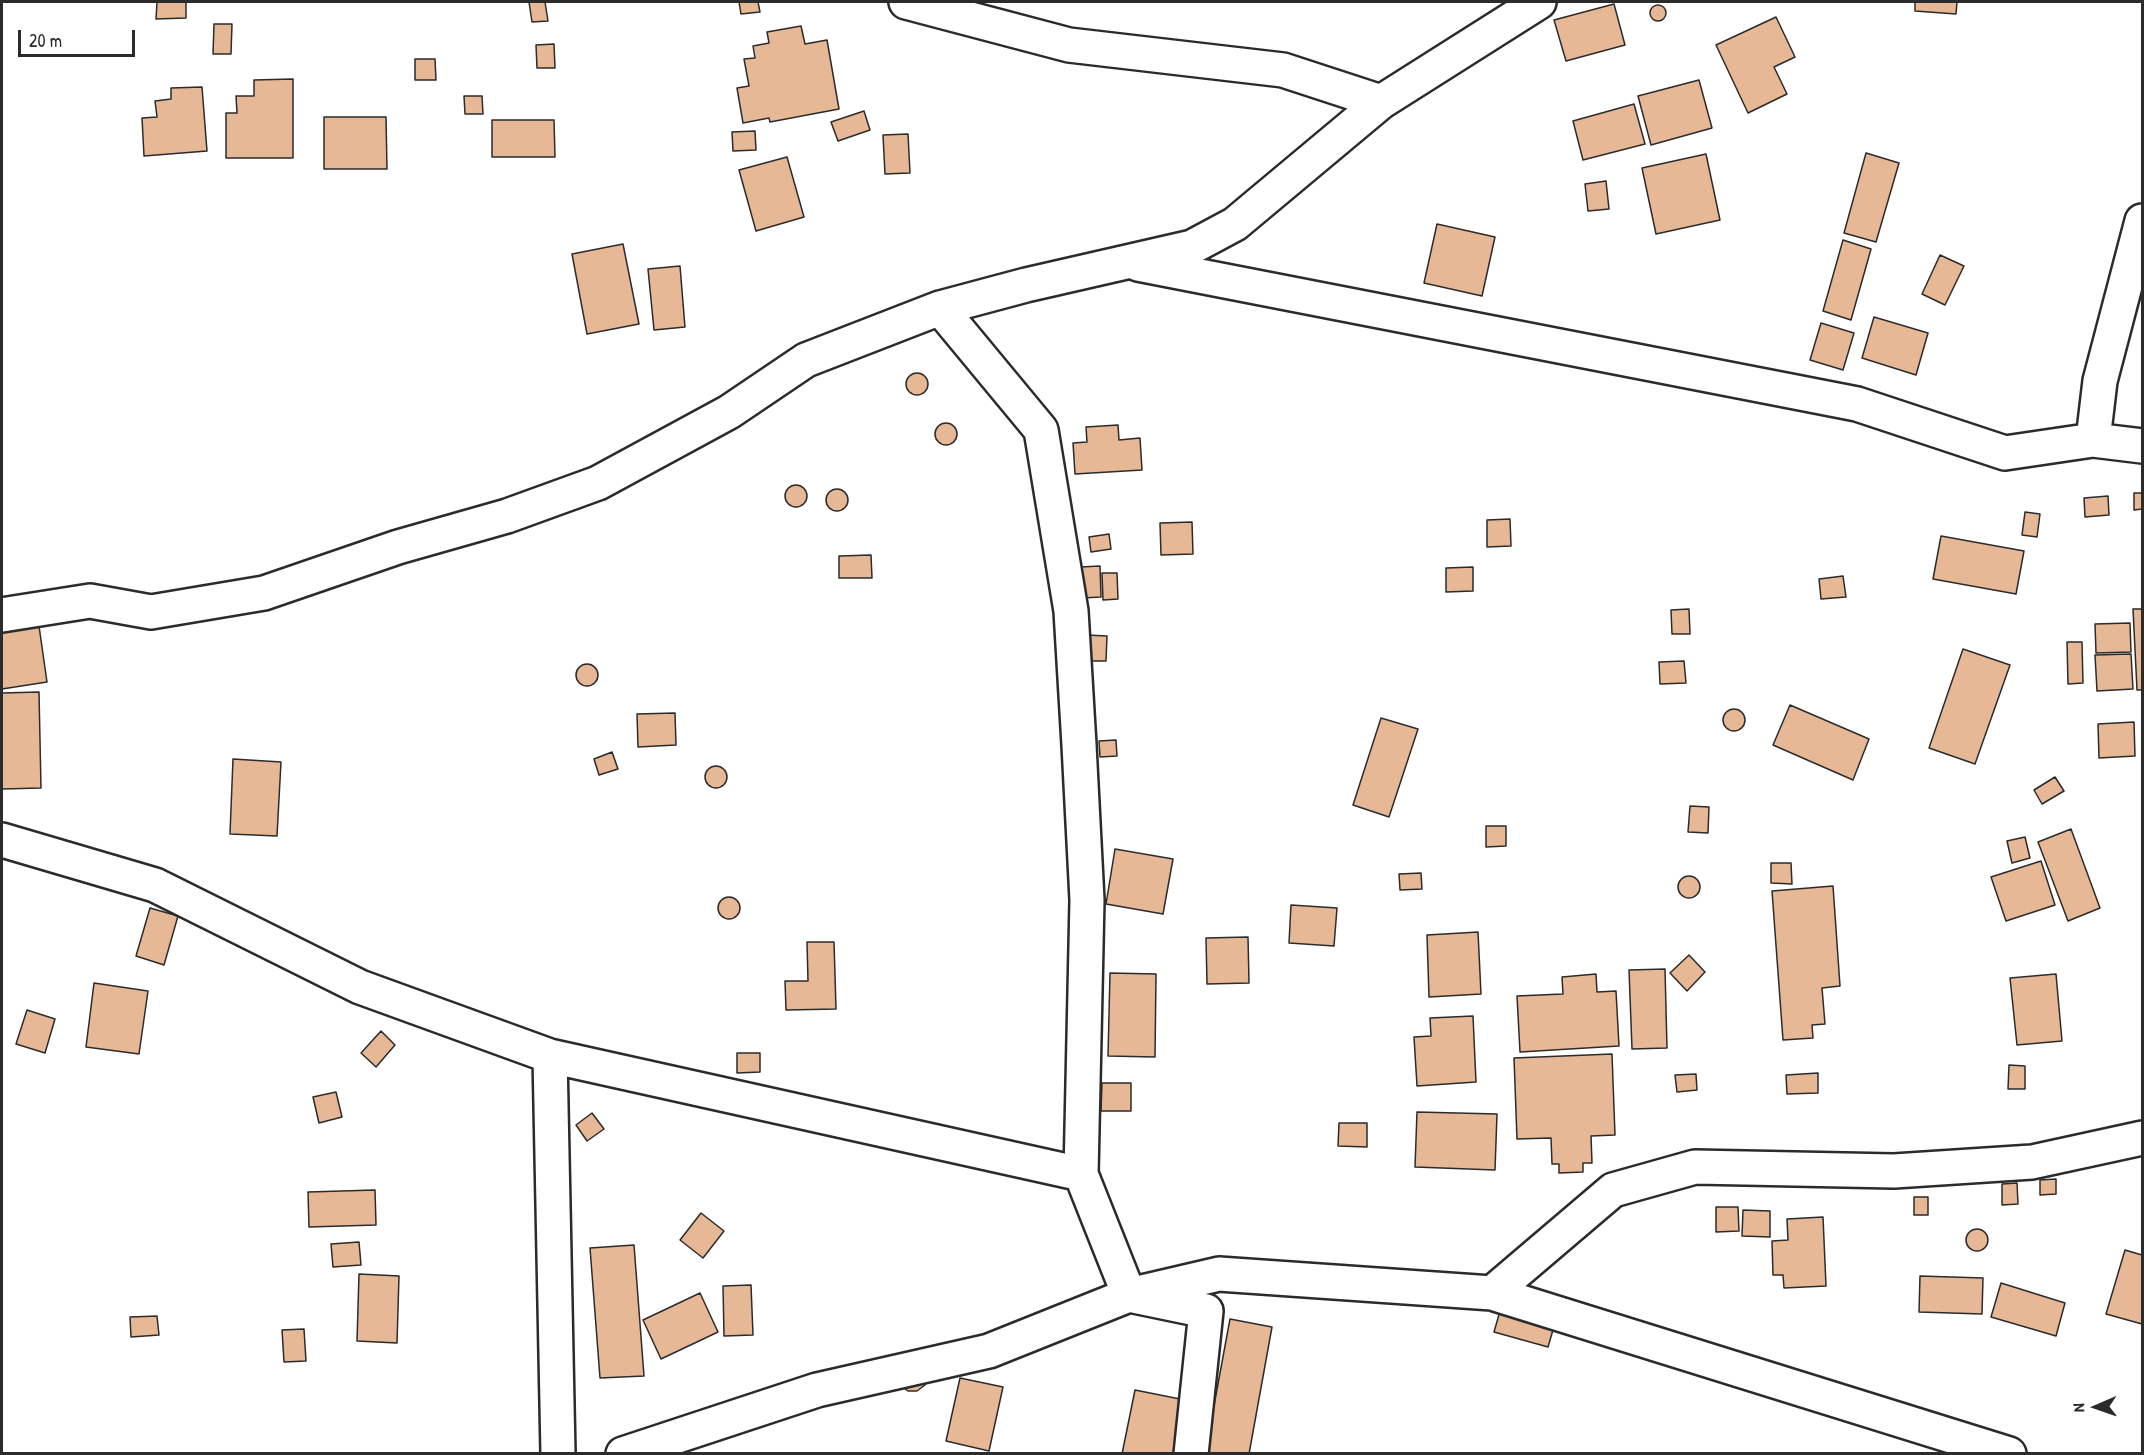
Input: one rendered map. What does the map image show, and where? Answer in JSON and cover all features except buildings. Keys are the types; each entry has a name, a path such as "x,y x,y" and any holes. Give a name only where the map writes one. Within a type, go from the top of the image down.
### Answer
{"street":[{"path":"906,2 1069,45 1283,70 1381,102"},
{"path":"2,615 90,601 151,612 264,592 398,547 507,516 597,483 729,412 806,360 940,308 1192,247 1235,224 1381,102 1539,2"},
{"path":"2093,440 2100,381 2142,220"},
{"path":"1125,262 1857,404 2005,453 2093,440 2142,446"},
{"path":"940,308 1041,430 1067,589 1073,645 1087,900 1081,1174 1129,1295"},
{"path":"2,840 155,885 360,987 550,1056 1081,1174"},
{"path":"550,1056 558,1454"},
{"path":"1492,1293 1613,1190 1695,1167 1894,1171 2032,1162 2142,1138"},
{"path":"623,1454 817,1390 989,1351 1129,1295 1219,1274 1492,1293 2009,1454"},
{"path":"1129,1295 1206,1311 1191,1454"}]}
